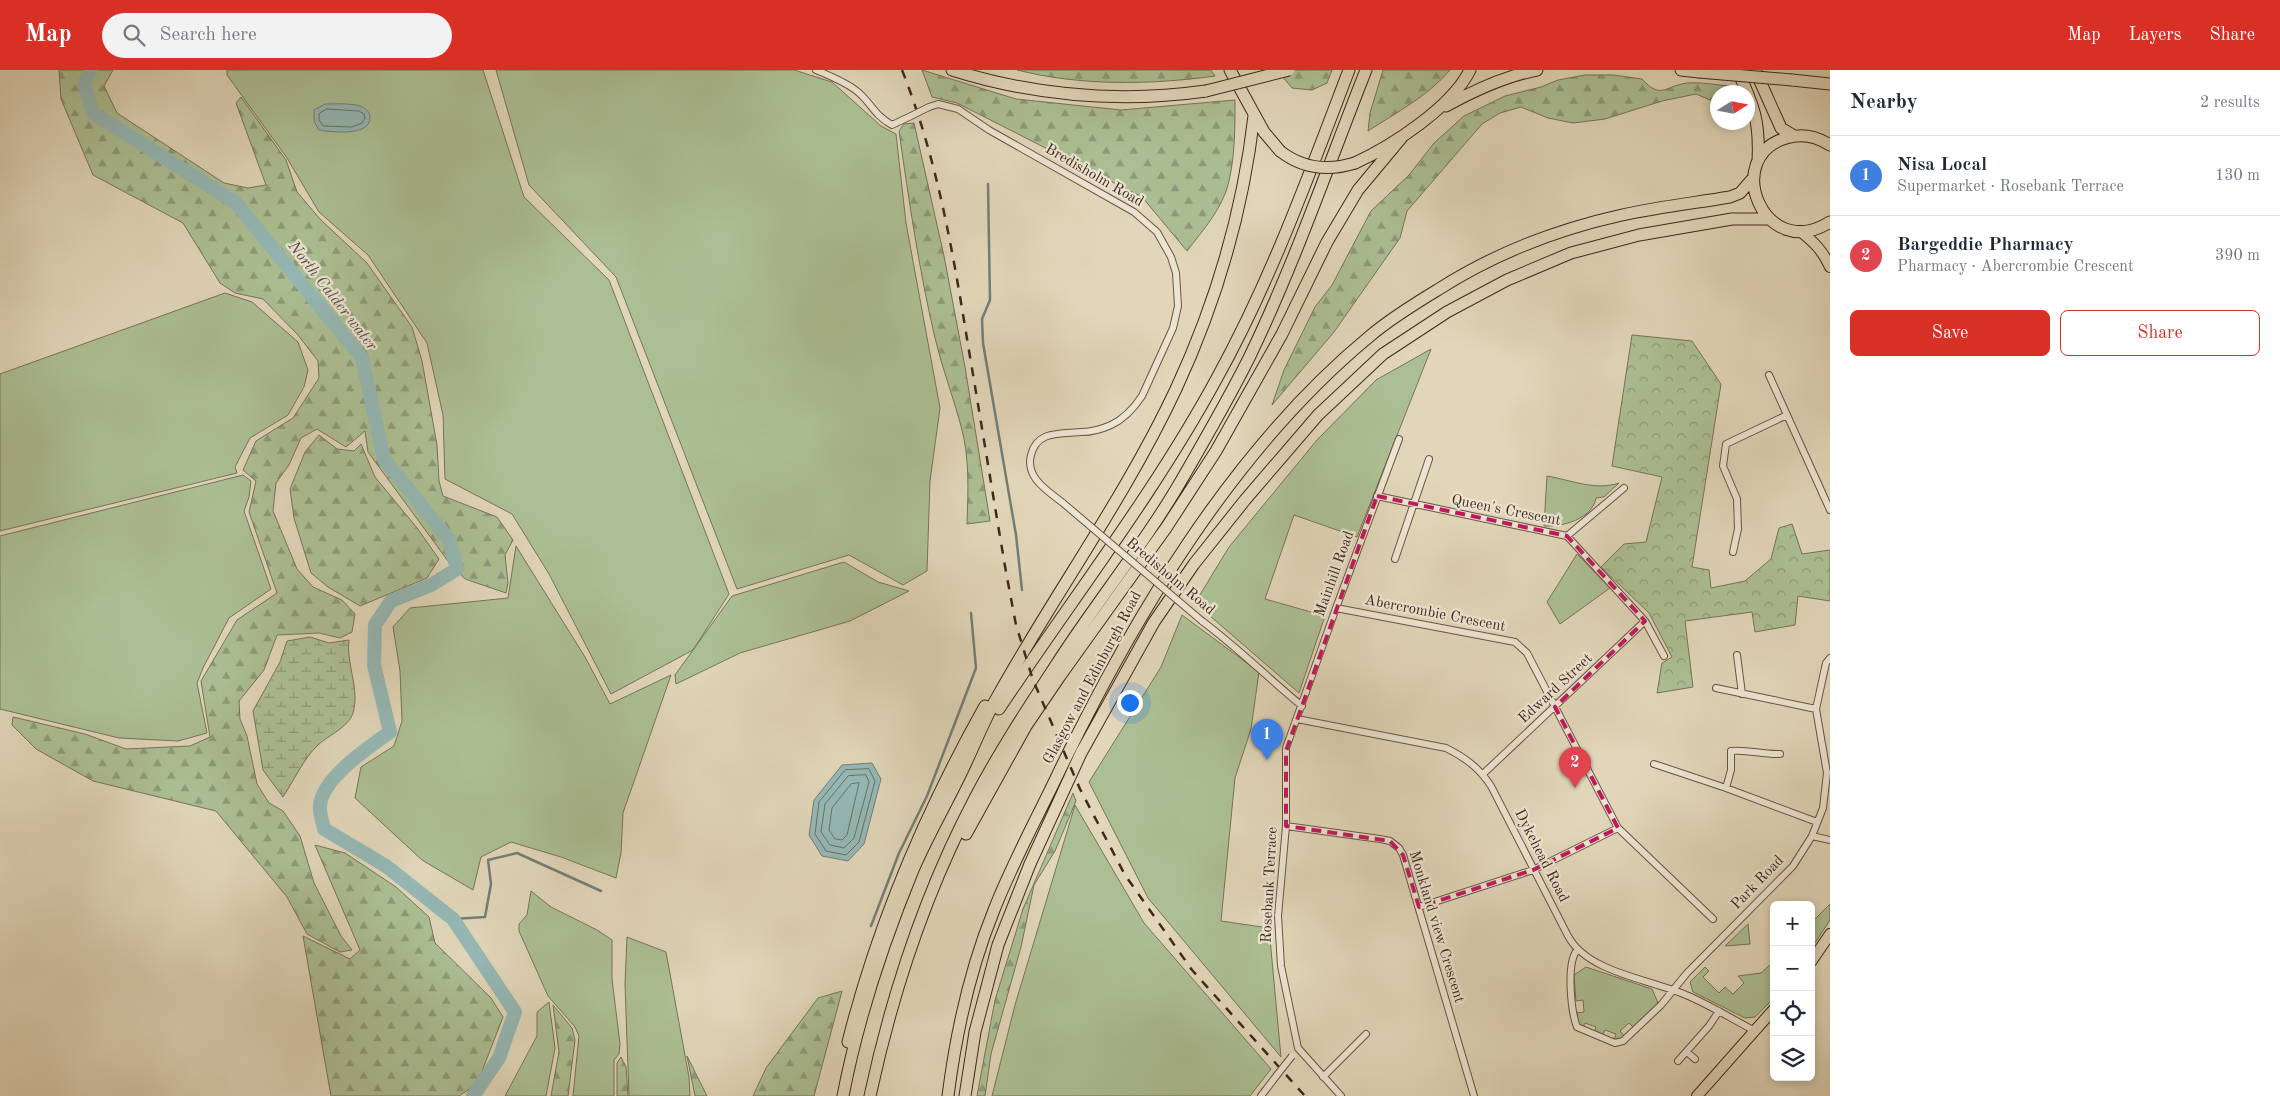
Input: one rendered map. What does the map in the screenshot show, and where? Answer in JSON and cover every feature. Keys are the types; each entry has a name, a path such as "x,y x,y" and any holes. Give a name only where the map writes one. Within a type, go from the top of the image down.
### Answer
{"highway":[{"path":"952,70 1011,86 1075,95 1136,97 1206,91 1289,70"},
{"path":"1224,70 1241,92"},
{"path":"1230,70 1254,116 1264,132 1280,151 1297,162 1314,167 1335,168 1355,163 1403,136 1431,114 1454,92 1470,70"},
{"path":"962,770 1004,701 1156,480 1216,380 1239,338 1282,244 1349,70"},
{"path":"870,1096 894,1003 914,941 946,858 975,798 1058,662 1183,478 1249,358 1303,232 1366,70"},
{"path":"1431,114 1472,92 1517,74 1537,70"},
{"path":"1681,70 1830,84"},
{"path":"1737,70 1757,115 1760,138 1758,163 1754,177 1754,192 1759,207 1778,226 1800,231 1815,229 1830,222"},
{"path":"1755,70 1781,128 1794,136"},
{"path":"843,1096 868,998 891,926 914,868 994,703 1105,517 1176,390 1211,303 1231,238 1254,116"},
{"path":"914,941 957,852 1007,758 1060,676 1166,528 1197,481 1282,334 1327,242 1358,190 1403,136"},
{"path":"1758,163 1772,146 1794,136 1808,136 1822,140 1830,145"},
{"name":"Glasgow and Edinburgh Road","path":"948,1096 952,1065 965,1003 978,956 994,910 1085,718 1141,615 1179,558 1230,486 1298,403 1371,335 1440,287 1503,255 1560,231 1622,215 1730,197 1740,193 1754,177"},
{"name":"Glasgow and Edinburgh Road","path":"965,1096 975,1032 998,945 1033,856 1081,753 1154,622 1194,564 1245,500 1318,415 1383,354 1447,312 1507,280 1571,253 1639,235 1732,218 1769,219"},
{"path":"1118,576 1188,483 1305,286"},
{"path":"838,1096 848,1043 870,960 909,857 932,805 1018,648 1105,517"}],"main road":[{"path":"1800,231 1817,244 1830,267"},
{"path":"1815,956 1830,934"},
{"path":"1697,1096 1770,1014"}],"street":[{"name":"Bredisholm Road","path":"816,70 850,86 859,93 876,114 892,125 938,104 958,109 989,130 1134,212 1157,232 1171,258 1179,294 1176,318 1139,401 1125,416 1110,426 1084,432 1048,435 1034,448 1030,462 1033,475 1036,481 1232,644 1259,670 1302,706"},
{"path":"1769,375 1830,510"},
{"path":"1732,552 1738,529 1737,499 1723,466 1726,444 1787,415"},
{"name":"Mainhill Road","path":"1297,719 1377,496 1400,439"},
{"path":"1396,559 1429,459"},
{"path":"1567,536 1624,488"},
{"name":"Queen's Crescent","path":"1377,496 1567,536 1645,621 1664,656"},
{"name":"Abercrombie Crescent","path":"1336,608 1515,642 1527,653 1618,828 1713,919"},
{"name":"Edward Street","path":"1483,774 1645,621"},
{"path":"1737,655 1742,694"},
{"name":"Park Road","path":"1577,950 1573,956 1571,970 1574,1019 1577,1027 1615,1043 1623,1041 1661,1005 1673,989 1793,866 1812,836 1822,808 1829,773 1816,709 1826,663 1830,658"},
{"path":"1716,688 1816,709"},
{"name":"Dykehead Road","path":"1297,719 1446,748 1468,760 1483,774 1577,950 1595,962 1673,989 1755,1031"},
{"name":"Rosebank Terrace","path":"1297,719 1286,748 1286,826 1278,938 1281,966 1298,1048 1341,1096"},
{"path":"1726,788 1732,770 1731,751 1741,750 1780,754"},
{"path":"1654,764 1726,788 1817,822"},
{"name":"Monkland view Crescent","path":"1286,826 1390,841 1399,848 1403,855 1419,907 1474,1096"},
{"path":"1419,907 1533,870 1618,828"},
{"path":"1812,836 1830,840"},
{"path":"1678,1062 1710,1026 1719,1012"},
{"path":"1323,1077 1366,1034"},
{"path":"1261,1096 1298,1048"},
{"path":"1686,1052 1695,1059"}],"highlighted area":[{"path":"1377,496 1567,536 1645,621 1555,707 1618,828 1533,870 1419,907 1403,855 1390,841 1286,826 1286,751"}],"green space":[{"path":"59,70 113,70 104,86 117,113 224,183 248,188 266,185 236,103 241,97 286,160 297,192 320,219 367,263 412,327 422,361 437,445 439,481 443,496 497,517 513,540 505,555 508,583 506,593 465,579 448,561 368,452 365,431 346,447 317,429 301,438 289,465 276,483 273,511 297,569 313,587 342,600 355,614 352,632 340,638 319,633 277,635 264,670 239,701 240,719 247,736 257,784 269,803 283,811 300,836 314,883 341,936 352,950 340,952 307,934 287,897 216,811 93,781 36,749 12,725 13,717 85,734 126,749 190,746 210,737 201,681 237,620 277,593 249,512 256,481 243,470 256,441 293,418 319,378 318,361 298,335 263,299 235,293 220,283 183,223 93,175 61,99"},
{"path":"227,70 483,70 524,197 609,280 729,594 693,650 611,694 549,574 512,514 445,479 443,415 427,343 368,255 319,212 287,158 227,75"},
{"path":"496,70 794,70 832,82 881,126 896,134 906,223 940,408 930,481 927,571 903,585 849,555 737,589 616,277 529,185"},
{"path":"922,70 1016,99 1121,110 1235,100 1234,151 1226,191 1212,218 1187,251 1142,197 957,103 932,97"},
{"path":"1017,70 1211,70 1215,76 1166,81 1115,82 1065,79"},
{"path":"1277,70 1332,70 1327,83 1312,90 1292,88"},
{"path":"1383,70 1450,70 1422,96 1368,131 1370,113"},
{"path":"1585,75 1613,75 1642,79 1654,89 1659,90 1687,83 1719,85 1710,85 1710,100 1696,94 1662,101 1605,119 1573,123 1548,118 1521,107 1500,113 1482,124 1407,211 1400,238 1334,332 1272,405 1284,370 1315,307 1332,285 1371,211 1409,175 1434,143 1464,116 1505,96 1541,87 1558,80"},
{"path":"914,123 944,256 965,367 990,521 967,524 968,475 964,438 929,312 899,131 904,124"},
{"path":"225,293 252,302 298,342 308,370 304,387 288,415 250,438 235,467 237,473 0,531 0,374"},
{"path":"1632,335 1692,341 1721,384 1692,567 1709,570 1711,588 1745,581 1771,559 1779,528 1792,524 1802,554 1830,550 1830,601 1798,596 1795,625 1755,632 1752,612 1685,621 1693,687 1657,693 1662,663 1672,657 1649,613 1601,567 1624,544 1646,542 1662,477 1612,466"},
{"path":"1431,349 1357,537 1294,515 1265,599 1325,616 1299,693 1195,603 1229,547 1317,440 1376,380"},
{"path":"319,435 337,449 354,451 361,444 375,477 417,528 439,559 427,578 360,606 328,587 311,573 294,518 290,489 305,452"},
{"path":"243,475 251,481 249,497 244,511 271,589 229,618 203,668 197,683 207,733 178,741 119,738 0,709 0,536"},
{"path":"1547,476 1601,486 1619,483 1604,497 1596,498 1589,511 1583,516 1568,523 1544,526"},
{"path":"516,546 585,657 610,704 671,675 623,813 621,853 616,878 561,857 511,842 481,857 473,890 422,860 355,798 361,767 394,746 402,721 400,671 393,627 410,608 508,598"},
{"path":"1577,554 1610,588 1560,624 1547,602"},
{"path":"844,562 878,582 909,591 850,621 740,653 676,684 675,675 732,596"},
{"path":"1182,615 1259,672 1251,729 1235,778 1221,921 1269,928 1281,1057 1148,898 1089,782 1161,667"},
{"path":"310,637 329,643 349,640 349,658 355,704 351,718 312,751 283,797 263,770 253,711 280,662 287,641"},
{"path":"1073,793 1076,801 1055,851 1034,885 1021,947 991,1054 985,1096 977,1096 995,1000 1023,909"},
{"path":"1075,805 1144,923 1271,1069 1250,1096 992,1096 1015,1005"},
{"path":"315,845 345,853 396,887 429,917 435,943 491,998 503,1017 477,1084 459,1096 331,1096 303,936 350,959 360,950"},
{"path":"531,891 551,907 597,930 612,940 612,979 620,1044 619,1054 614,1060 614,1096 573,1096 579,1036 575,1027 548,996 519,931 519,924 527,915"},
{"path":"1830,904 1830,920 1815,943 1815,919"},
{"path":"1748,924 1750,944 1725,946"},
{"path":"627,937 666,952 689,1077 690,1096 629,1096 625,984"},
{"path":"1770,965 1770,1002 1755,1017 1745,1018 1693,992 1690,982 1705,967 1709,971 1703,977 1719,993 1725,987 1733,994 1744,983 1738,976 1761,973"},
{"path":"1586,967 1652,989 1658,1003 1634,1028 1629,1023 1620,1031 1625,1037 1614,1040 1616,1034 1605,1030 1602,1036 1594,1033 1596,1027 1585,1023 1582,1030 1578,1027 1577,1013 1584,1012 1583,1000 1576,1001 1574,975"},
{"path":"842,991 814,1096 753,1096 766,1068 818,998"},
{"path":"549,1002 555,1048 546,1096 505,1096 537,1036 537,1012"},
{"path":"553,1005 572,1028 575,1040 568,1096 551,1096 559,1052"},
{"path":"687,1056 707,1096 695,1096"},
{"path":"621,1057 626,1067 628,1096 617,1096 617,1063"}],"water":[{"path":"325,104 360,106 369,113 369,123 364,128 349,132 319,130 314,121 314,110"},
{"path":"872,763 881,779 864,844 848,861 822,856 809,835 814,800 842,765"}],"waterway":[{"name":"North Calder water","path":"91,70 84,83 93,113 236,203 362,358 384,459 449,540 457,569 431,585 391,601 375,625 374,665 390,732 337,774 323,795 320,809 324,829 386,866 453,919 515,1012 499,1058 473,1096"},
{"path":"988,184 990,300 982,319 983,343 1016,535 1022,590"},
{"path":"871,926 899,853 927,796 976,668 971,613"},
{"path":"453,919 485,917 491,884 488,860 517,853 601,891"}],"railway":[{"path":"902,70 925,137 942,206 956,275 1016,625 1033,680 1080,789 1125,875 1192,970 1305,1096"}],"place":[{"name":"Nisa Local","path":"1267,760"},
{"name":"Bargeddie Pharmacy","path":"1575,788"}]}
